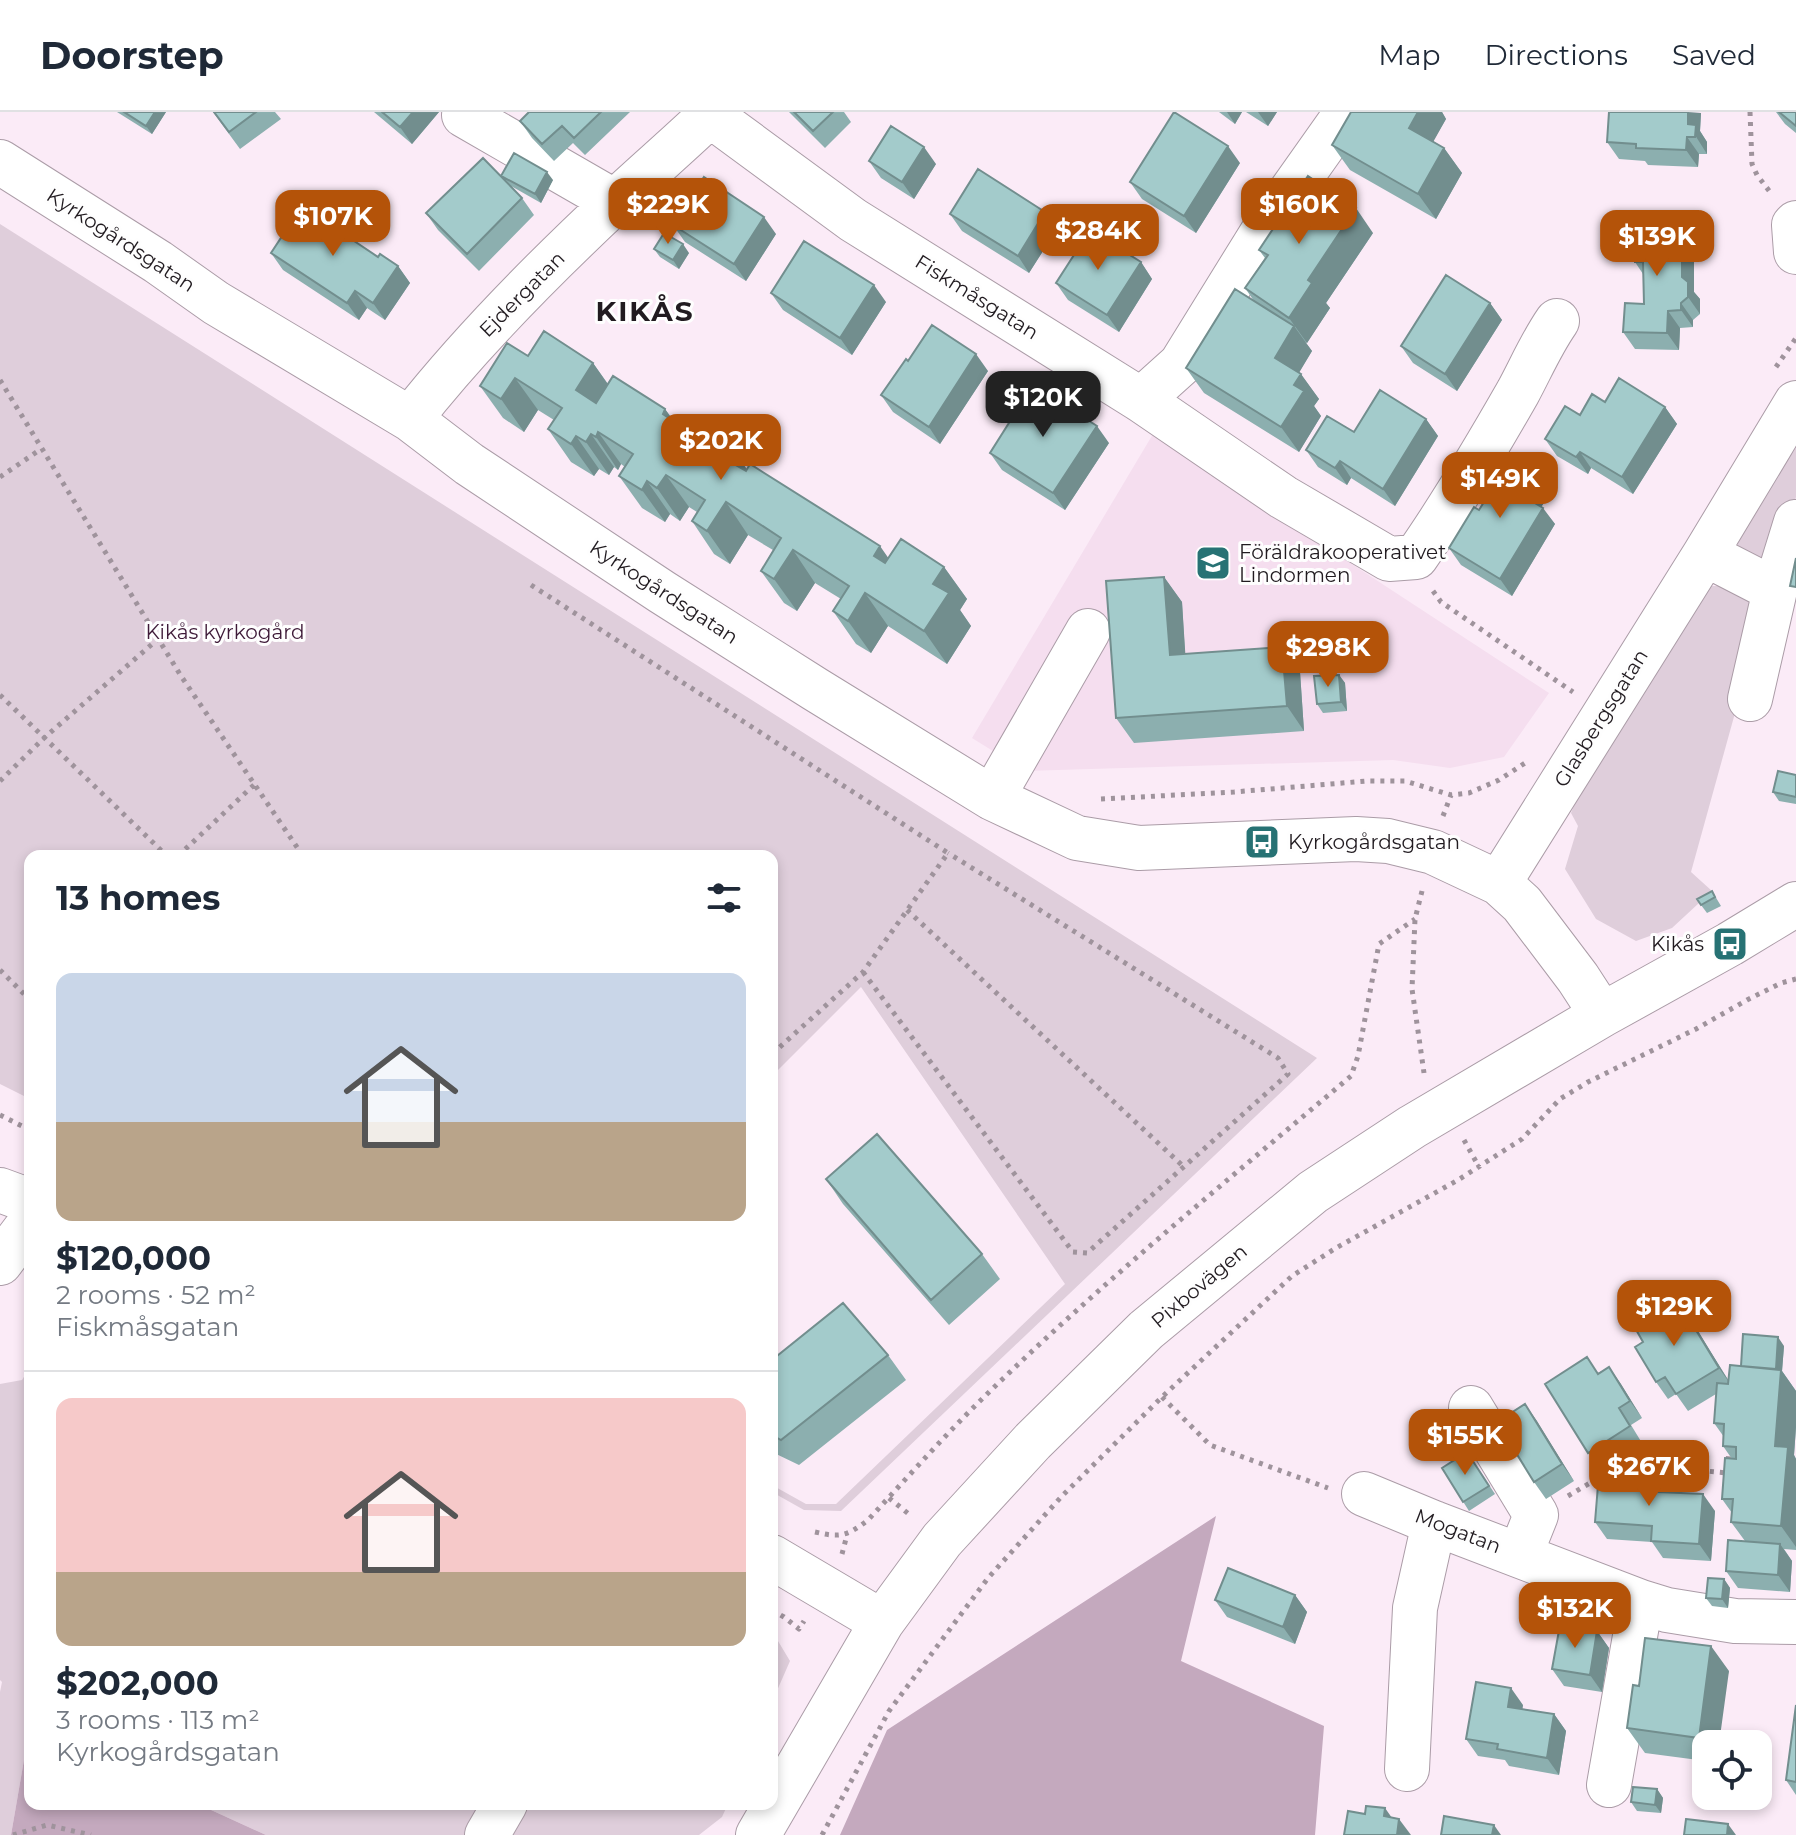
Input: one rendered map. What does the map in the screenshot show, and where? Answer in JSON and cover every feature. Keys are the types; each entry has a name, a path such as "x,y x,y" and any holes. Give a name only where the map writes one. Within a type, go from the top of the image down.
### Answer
{"street":[{"path":"1141,400 1181,364 1267,225 1347,112"},
{"name":"Fiskmåsgatan","path":"711,113 853,220 1141,400 1283,497 1389,559 1416,557"},
{"name":"Ejdergatan","path":"410,419 448,371 500,315 711,113"},
{"path":"464,115 615,202"},
{"name":"Kyrkogårdsgatan","path":"0,162 158,262 216,303 410,419 469,464 662,592 992,798 1077,838 1139,848 1356,839 1388,841 1433,852 1499,883 1522,904 1602,1015"},
{"path":"1416,557 1444,517 1557,321"},
{"name":"Glasbergsgatan","path":"1499,883 1796,403"},
{"path":"1750,699 1775,590 1796,522"},
{"path":"1705,554 1775,590"},
{"path":"992,798 1088,631"},
{"name":"Pixbovägen","path":"778,1801 882,1622 942,1540 1033,1441 1146,1330 1313,1192 1412,1127 1796,904"},
{"path":"0,1190 24,1199"},
{"path":"0,1263 24,1231"},
{"path":"1471,1408 1536,1515 1520,1555"},
{"name":"Mogatan","path":"1364,1494 1667,1610 1735,1621 1796,1622"},
{"path":"1407,1769 1415,1608 1434,1523"},
{"path":"789,1543 882,1622"},
{"path":"1609,1785 1641,1602"},
{"path":"487,1835 502,1810"},
{"name":"Pixbovägen","path":"758,1835 773,1810"}],"path":[{"path":"1750,112 1752,164 1795,234"},
{"path":"0,380 181,676 299,850"},
{"path":"0,477 41,449"},
{"path":"1416,557 1414,565 1441,602 1573,692"},
{"path":"531,585 948,853 1278,1058 1288,1074 1087,1253 1073,1252 863,972"},
{"path":"0,781 44,738 158,639"},
{"path":"0,695 161,850"},
{"path":"1092,799 1405,781 1451,795 1415,919 1412,989 1424,1073"},
{"path":"184,850 255,784"},
{"path":"778,1049 863,972 948,853"},
{"path":"907,910 1184,1167"},
{"path":"789,1543 847,1535 868,1520 984,1397 1049,1337 1351,1076 1358,1056 1379,944 1415,919"},
{"path":"0,970 24,992"},
{"path":"822,1835 889,1711 988,1578 1062,1496 1162,1397 1292,1276 1458,1180 1522,1139 1560,1099 1747,1000 1796,979"},
{"path":"0,1115 24,1127"},
{"path":"1458,1129 1479,1167"},
{"path":"1162,1397 1210,1445 1325,1487 1364,1494"},
{"path":"1536,1515 1600,1477 1632,1464 1727,1473 1729,1445"},
{"path":"13,1835 47,1825 91,1835"}],"shaded area":[{"name":"Föräldrakooperativet Lindormen","path":"1153,434 1549,693 1504,757 1450,768 1393,760 1025,771 972,738"},
{"path":"1216,1516 1181,1661 1324,1726 1315,1835 840,1835 887,1730"},
{"path":"24,1760 24,1810 211,1810 266,1835 11,1835"}],"green space":[{"name":"Kikås kyrkogård","path":"0,224 1317,1058 841,1511 804,1510 778,1495 778,1488 806,1504 836,1504 1065,1284 861,987 778,1070 778,850 24,850 24,1096 0,1084"},
{"path":"1796,448 1796,497 1780,556 1757,563 1738,552 1736,533"},
{"path":"1704,586 1726,586 1752,601 1758,630 1691,872 1712,891 1672,928 1636,941 1596,919 1565,869 1578,826 1571,813 1587,774"},
{"path":"24,1377 24,1760 11,1835 0,1835 0,1384 22,1380"},
{"path":"778,1641 790,1661 778,1688"},
{"path":"211,1810 725,1810 722,1817 699,1835 266,1835"}],"building":[{"path":"124,112 155,112 146,126"},
{"path":"214,112 256,112 229,132"},
{"path":"382,112 413,112 400,127"},
{"path":"529,112 601,112 574,138 562,126 542,144 520,121"},
{"path":"794,112 833,112 813,131"},
{"path":"1174,112 1228,146 1184,216 1130,182"},
{"path":"1351,112 1418,112 1409,128 1444,148 1418,194 1332,145"},
{"path":"1609,112 1688,112 1688,124 1696,125 1695,137 1687,137 1686,150 1636,148 1636,144 1607,142"},
{"path":"1779,112 1796,112 1796,126"},
{"path":"891,126 924,147 902,182 869,161"},
{"path":"514,153 547,172 535,194 501,176"},
{"path":"483,158 522,198 467,254 426,213"},
{"path":"978,169 1045,212 1018,256 950,214"},
{"path":"1308,176 1356,208 1308,280 1312,283 1289,318 1245,288 1268,255 1259,250"},
{"path":"704,177 764,217 734,264 673,225"},
{"path":"302,206 378,257 380,254 398,266 373,303 355,291 347,303 271,253"},
{"path":"1634,224 1682,225 1682,277 1688,282 1688,297 1681,303 1681,310 1668,311 1667,333 1623,332 1625,303 1644,304 1643,262 1635,262"},
{"path":"1090,230 1141,262 1107,315 1056,283"},
{"path":"664,233 683,244 673,260 654,249"},
{"path":"804,241 874,285 840,338 771,293"},
{"path":"1446,275 1490,303 1445,374 1401,346"},
{"path":"1235,289 1294,326 1275,358 1301,374 1294,385 1304,391 1281,427 1186,368"},
{"path":"932,325 976,354 929,427 881,395"},
{"path":"544,331 593,363 576,390 596,403 613,376 665,409 663,414 684,428 687,423 737,455 732,463 746,471 750,464 880,546 874,556 885,563 901,539 944,567 933,584 949,593 924,631 865,593 848,621 833,611 849,586 793,550 774,579 761,571 781,538 726,502 707,531 692,521 705,500 666,475 657,488 647,481 642,490 619,476 633,454 598,432 596,437 591,434 586,442 576,436 571,444 548,429 562,408 515,378 501,399 480,386 507,343 528,356"},
{"path":"1619,378 1665,407 1622,477 1580,452 1576,457 1545,439 1565,406 1580,415 1592,394 1605,402"},
{"path":"1033,385 1097,426 1053,493 990,453"},
{"path":"1380,390 1426,419 1383,489 1340,461 1335,468 1306,450 1327,416 1354,432"},
{"path":"1503,455 1538,476 1525,497 1543,508 1500,579 1449,548 1474,507 1479,510 1495,484 1488,480"},
{"path":"1796,558 1796,587 1790,586"},
{"path":"1164,577 1170,655 1282,647 1287,706 1116,718 1106,581"},
{"path":"1339,675 1341,702 1317,704 1314,676"},
{"path":"1778,771 1796,775 1796,797 1773,792"},
{"path":"1712,891 1715,897 1701,905 1697,899"},
{"path":"877,1134 982,1254 931,1300 826,1179"},
{"path":"1677,1299 1719,1368 1676,1394 1665,1377 1656,1382 1635,1347 1643,1342 1634,1326"},
{"path":"843,1303 888,1355 781,1440 778,1438 778,1355"},
{"path":"1743,1334 1778,1337 1776,1369 1741,1366"},
{"path":"1587,1357 1598,1374 1609,1367 1630,1401 1619,1408 1630,1426 1588,1453 1545,1384"},
{"path":"1730,1365 1781,1370 1775,1446 1788,1447 1781,1526 1731,1522 1733,1499 1722,1499 1725,1458 1736,1459 1736,1447 1723,1446 1724,1424 1714,1423 1717,1383 1728,1384"},
{"path":"1525,1404 1562,1464 1534,1482 1497,1422"},
{"path":"1467,1452 1489,1486 1463,1502 1442,1468"},
{"path":"1599,1473 1658,1477 1658,1492 1703,1494 1699,1544 1651,1541 1652,1526 1595,1522"},
{"path":"1728,1540 1780,1544 1778,1575 1726,1571"},
{"path":"1228,1568 1295,1595 1283,1627 1215,1600"},
{"path":"1708,1578 1724,1579 1722,1599 1706,1598"},
{"path":"1560,1625 1597,1631 1590,1675 1552,1669"},
{"path":"1645,1638 1711,1646 1700,1730 1692,1730 1692,1737 1627,1728 1633,1685 1639,1686"},
{"path":"1476,1682 1511,1688 1508,1707 1554,1714 1547,1758 1497,1749 1498,1744 1466,1739"},
{"path":"1796,1705 1796,1782 1786,1780"},
{"path":"1633,1787 1657,1789 1655,1805 1631,1802"},
{"path":"1366,1806 1385,1808 1384,1816 1399,1819 1397,1835 1344,1835 1348,1811 1365,1814"},
{"path":"1444,1816 1494,1825 1492,1835 1441,1835"},
{"path":"1686,1819 1728,1824 1727,1835 1684,1835"}],"place":[{"name":"Föräldrakooperativet Lindormen","path":"1213,563"},
{"name":"Kyrkogårdsgatan","path":"1262,842"},
{"name":"Kikås","path":"1730,944"}],"district":[{"name":"KIKÅS","path":"645,311"}]}
